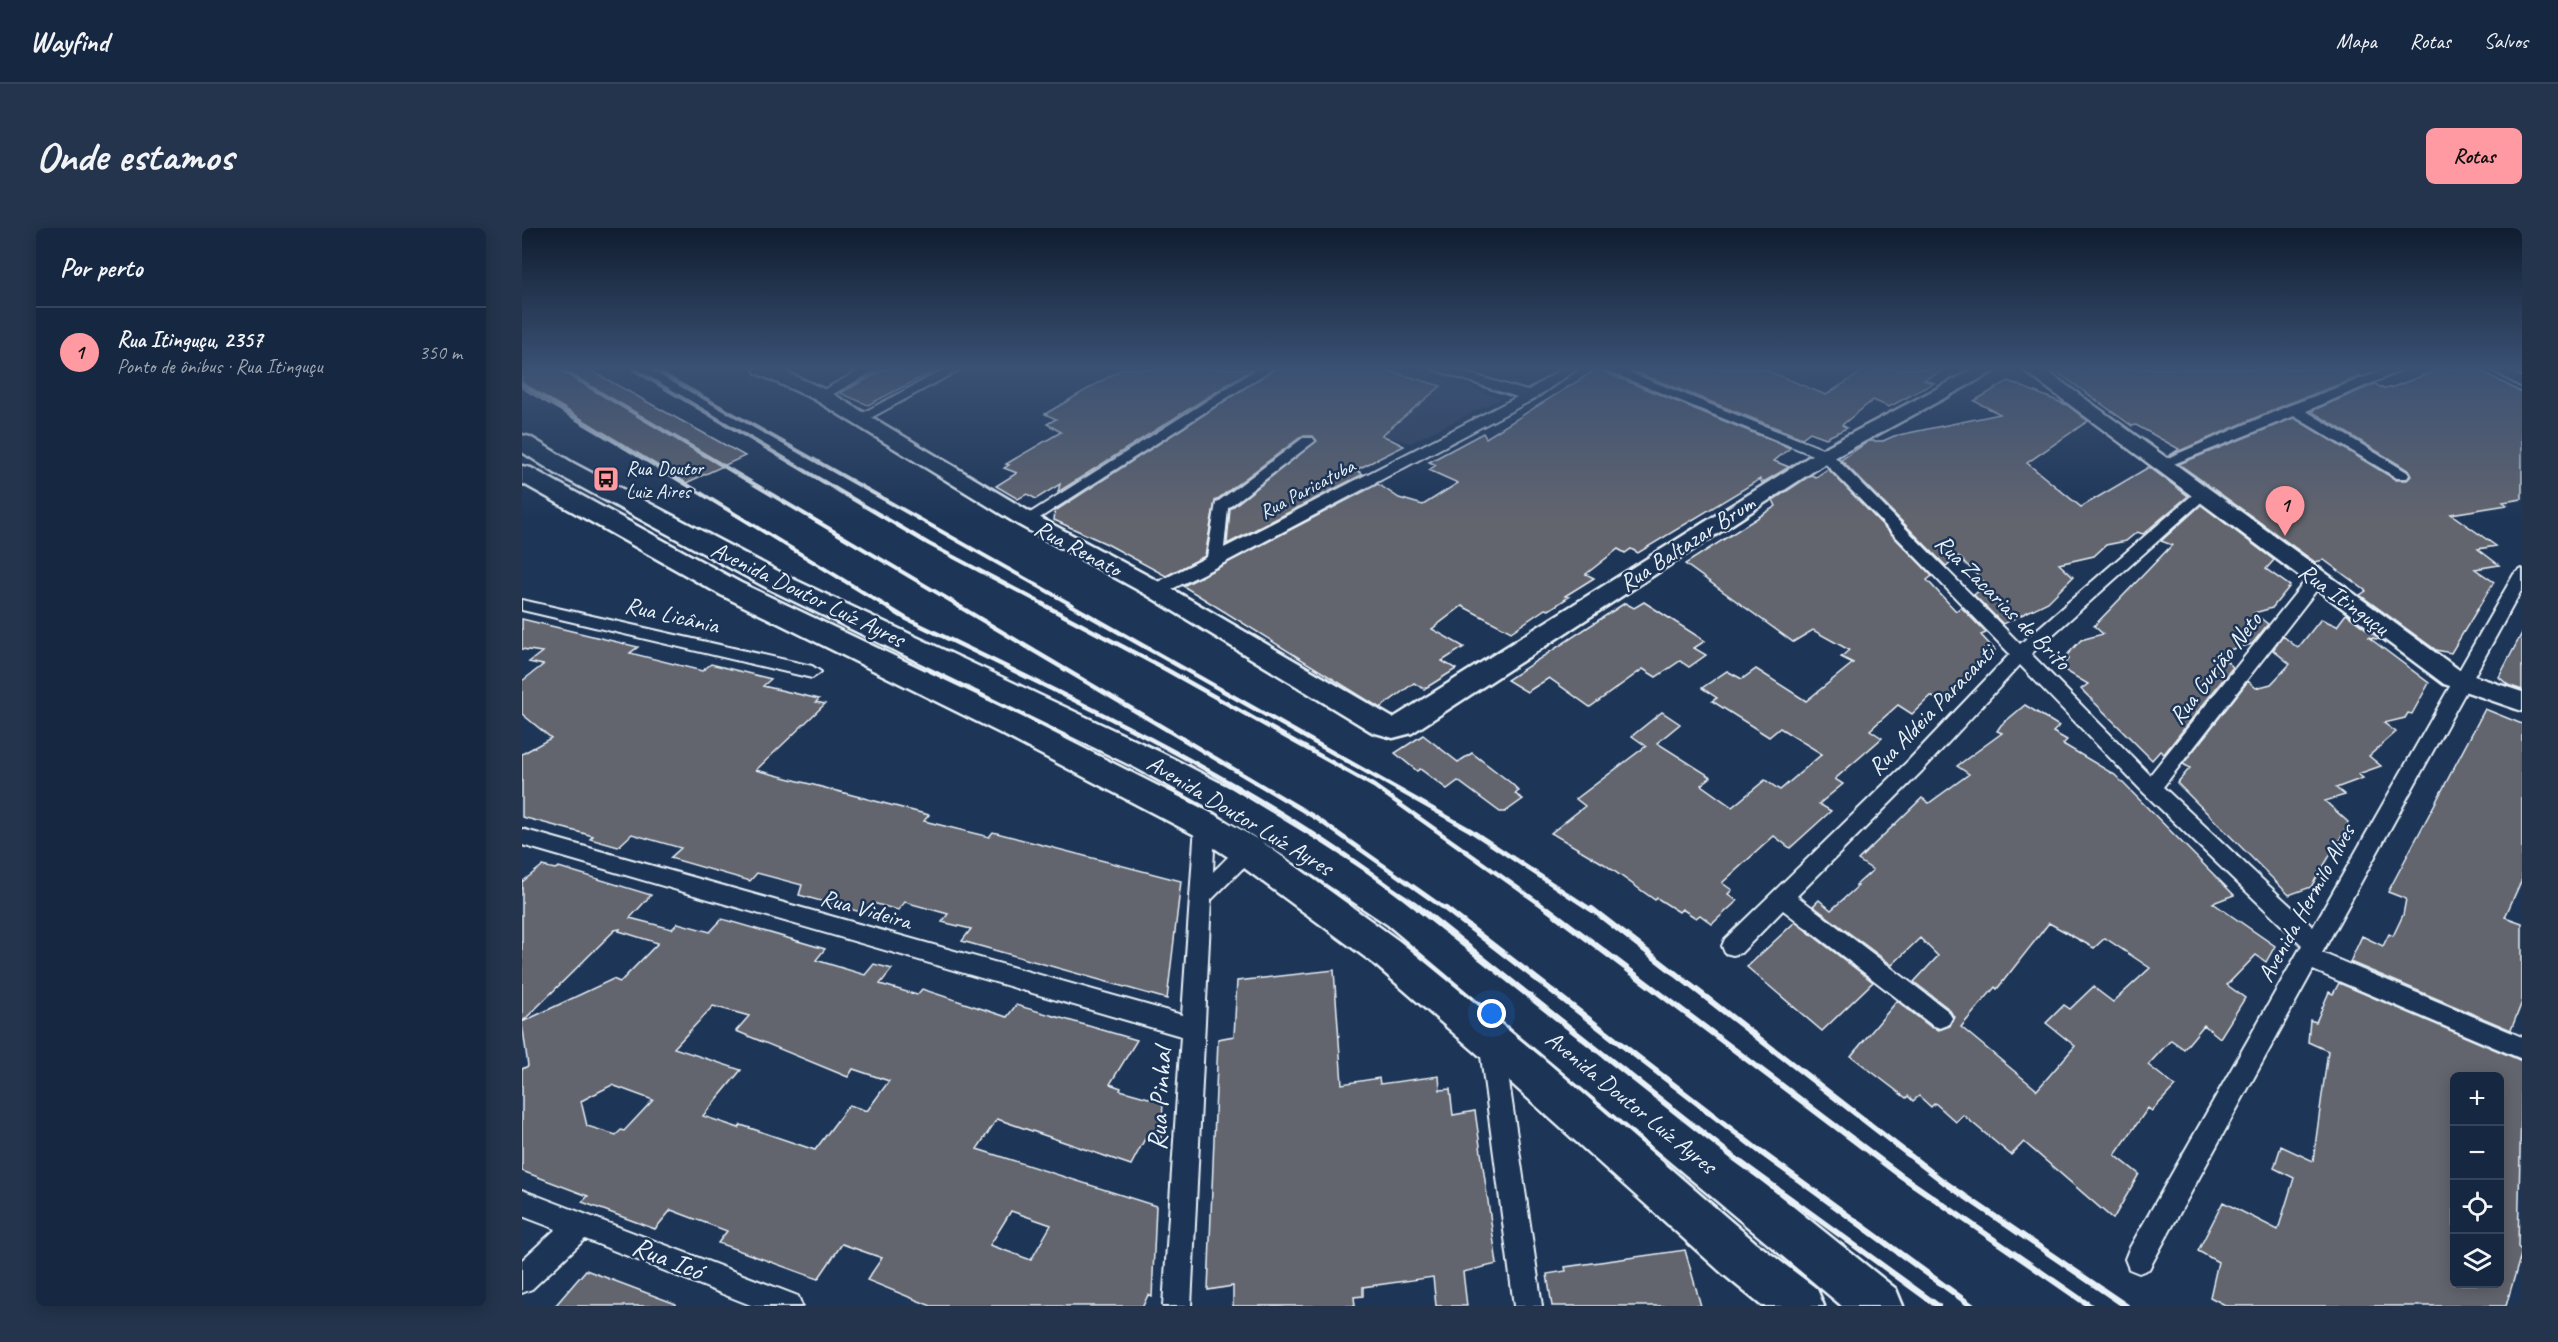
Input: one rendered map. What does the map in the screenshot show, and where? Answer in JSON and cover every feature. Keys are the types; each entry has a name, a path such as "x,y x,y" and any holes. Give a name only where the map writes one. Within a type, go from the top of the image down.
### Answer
{"highway":[{"name":"Avenida Doutor Luíz Ayres","path":"526,464 731,589 1011,725 1205,825 1249,852 1386,952 1739,1258 1800,1306"},
{"name":"Avenida Doutor Luíz Ayres","path":"526,464 564,468 781,584 1148,760 1220,798 1401,914 1879,1306"}],"street":[{"name":"Rua Renato","path":"862,419 1027,520 1156,590 1382,725 1393,728"},
{"path":"1027,520 1186,419"},
{"name":"Rua Paricatuba","path":"1156,590 1214,562 1486,419"},
{"name":"Rua Zacarias de Brito","path":"1735,419 1825,455 2311,950"},
{"name":"Rua Baltazar Brum","path":"1393,728 1402,726 1825,455 1893,419"},
{"name":"Rua Itinguçu","path":"2100,419 2316,579 2463,683 2522,702"},
{"path":"2161,464 2268,419"},
{"path":"2310,419 2402,476"},
{"path":"1214,562 1221,506 1308,441"},
{"name":"Rua Aldeia Paracanti","path":"1733,946 1915,766 2020,654 2202,494"},
{"name":"Avenida Hermilo Alves","path":"2139,1259 2522,574"},
{"name":"Rua Gurjão Neto","path":"2151,788 2316,579"},
{"name":"Rua Licânia","path":"522,604 812,672"},
{"name":"Rua Pinhal","path":"1177,1306 1205,825"},
{"name":"Rua Videira","path":"523,838 1193,1029"},
{"path":"1201,896 1249,852"},
{"path":"1781,896 1940,1018"},
{"path":"2311,950 2522,1048"},
{"path":"1491,1041 1528,1306"},
{"name":"Rua Icó","path":"522,1203 788,1306"},
{"path":"522,1279 581,1224"}],"shaded area":[{"path":"1333,419 1458,419 1410,443"}],"building":[{"path":"575,419 679,419 745,456 684,484"},
{"path":"1055,419 1173,419 1058,492 1060,484 1036,499 1027,494 1018,499 996,486 1017,473 1004,468 1009,465 1006,464 1061,432 1047,424"},
{"path":"1196,419 1401,419 1382,435 1404,446 1356,470 1363,474 1227,544 1230,509 1317,441 1313,436 1302,436 1215,501 1205,556 1166,576 1107,544 1054,520 1055,511"},
{"path":"1516,419 1720,419 1790,448 1774,461 1789,467 1762,483 1760,479 1638,553 1631,549 1625,553 1618,549 1586,574 1594,578 1565,596 1569,597 1549,610 1545,609 1511,632 1462,606 1432,629 1464,647 1442,661 1456,669 1424,689 1414,683 1380,708 1183,586 1378,484 1399,498 1423,505 1458,483 1429,470 1436,465 1429,462 1483,433 1486,438"},
{"path":"1755,419 1849,419 1842,425 1847,428 1826,438 1810,432 1802,438"},
{"path":"1974,419 2086,419 2088,421 2027,463 2081,507 2149,467 2188,496 2143,534 2137,532 2126,541 2106,545 2094,556 2059,564 2073,577 2048,602 2003,624 1974,595 1986,584 1958,556 1946,566 1841,460 1869,441 1883,441 1894,436"},
{"path":"2123,419 2252,419 2170,455 2179,449 2136,425 2132,426"},
{"path":"2291,419 2296,419 2396,480 2407,480 2411,476 2408,470 2325,419 2522,419 2522,499 2503,502 2507,505 2451,514 2496,546 2478,549 2499,565 2475,569 2494,582 2451,653 2436,650 2360,595 2366,591 2324,560 2315,562 2179,464"},
{"path":"1828,469 1932,576 1927,580 1956,611 1961,607 1986,633 1981,635 1995,650 1976,669 1979,671 1944,704 1931,696 1912,714 1898,705 1870,730 1882,738 1835,779 1843,784 1819,804 1831,811 1790,848 1774,836 1722,883 1732,890 1728,894 1737,901 1712,924 1700,915 1696,918 1682,909 1679,912 1657,898 1655,900 1604,864 1551,833 1585,806 1576,799 1646,746 1632,736 1662,712 1680,724 1657,743 1711,777 1701,785 1732,807 1765,780 1780,790 1822,754 1780,728 1769,737 1712,701 1717,698 1702,688 1727,671 1742,679 1756,669 1806,701 1853,663 1841,657 1849,650 1813,630 1793,642 1685,564 1776,506 1773,500 1811,475 1816,477"},
{"path":"2201,505 2274,560 2266,569 2290,586 2272,608 2254,613 2268,624 2252,644 2218,653 2233,667 2164,754 2160,751 2152,760 2081,689 2088,684 2061,668 2069,658 2066,656 2081,640 2103,634 2094,626 2172,545 2161,541"},
{"path":"1644,602 1705,641 1694,648 1706,655 1689,667 1680,661 1656,677 1643,669 1590,707 1549,678 1527,692 1507,680 1625,603 1634,608"},
{"path":"2346,614 2381,640 2368,637 2429,683 2412,714 2408,713 2405,718 2384,723 2396,732 2369,756 2381,766 2358,774 2363,778 2336,788 2345,795 2325,801 2348,822 2346,829 2311,887 2289,895 2177,783 2190,768 2183,764 2248,681 2256,688 2271,684 2290,664 2273,650 2283,636 2298,648 2321,619 2337,626"},
{"path":"522,619 638,647 630,653 702,671 711,664 771,679 763,686 819,699 816,702 825,704 756,770 929,815 924,821 989,837 993,832 1181,881 1167,999 962,941 971,929 942,922 948,914 905,902 898,910 873,903 864,913 799,895 802,885 757,873 750,881 670,858 681,848 632,834 618,847 590,839 593,836 522,817 522,754 551,738 522,714 522,681 543,665 529,662 542,652 522,649"},
{"path":"2522,633 2522,690 2508,685 2499,677"},
{"path":"2025,705 2059,726 2053,732 2067,740 2063,744 2115,775 2234,895 2213,903 2275,946 2266,962 2256,955 2227,985 2245,998 2220,1038 2204,1025 2184,1049 2171,1040 2148,1065 2175,1086 2152,1111 2148,1108 2115,1155 2139,1174 2113,1219 2024,1142 2011,1155 1963,1115 1956,1122 1935,1103 1931,1107 1919,1096 1913,1101 1908,1096 1906,1098 1851,1056 1897,1001 1931,1027 1939,1030 1950,1026 1954,1017 1949,1009 1914,982 1938,956 1920,938 1892,965 1813,906 1819,900 1831,910 1858,886 1856,885 1873,870 1858,860 1922,798 1929,803 1969,774 1957,766 2002,733 1997,731","holes":["2049,923 2094,948 2105,938 2150,968 2113,1002 2093,987 2070,1009 2064,1005 2046,1023 2075,1046 2037,1090 1961,1027 1995,987 1997,989"]},
{"path":"2485,709 2522,724 2522,879 2505,917 2522,923 2522,1002 2511,1030 2350,962 2362,936 2383,946 2389,934 2393,936 2403,915 2406,899 2388,892"},
{"path":"1423,735 1458,762 1472,753 1511,783 1519,791 1515,794 1523,799 1505,812 1500,812 1458,781 1447,789 1420,769 1417,771 1395,753"},
{"path":"542,866 555,869 559,867 651,895 630,918 672,929 678,923 710,932 722,919 825,949 816,960 865,975 874,964 892,969 880,984 917,995 922,989 1007,1017 1016,1005 1137,1040 1110,1084 1121,1088 1120,1090 1163,1102 1161,1141 1146,1137 1131,1165 997,1119 977,1149 1156,1206 1152,1297 1148,1295 1143,1306 931,1306 867,1280 882,1258 842,1244 818,1279 718,1243 727,1231 671,1210 655,1229 582,1202 588,1196 522,1171 522,1069 528,1066 522,1022 522,882","holes":["620,929 619,931 658,943 620,982 613,979 522,1022 615,930","713,1006 749,1016 736,1031 848,1077 853,1069 889,1081 867,1111 849,1105 815,1150 741,1125 739,1128 703,1116 741,1070 674,1048","612,1085 653,1100 624,1131 621,1130 616,1135 587,1126 581,1101","1011,1211 1051,1225 1031,1260 990,1245"]},
{"path":"1795,922 1873,982 1822,1031 1747,967"},
{"path":"1334,970 1342,1084 1379,1078 1380,1084 1439,1076 1440,1090 1450,1089 1453,1115 1475,1111 1497,1264 1463,1272 1467,1306 1436,1306 1433,1277 1363,1287 1363,1296 1354,1297 1355,1306 1233,1306 1233,1286 1208,1290 1218,1039 1234,1036 1237,981"},
{"path":"2339,983 2522,1061 2518,1247 2522,1251 2506,1306 2227,1306 2210,1297 2218,1262 2198,1251 2223,1202 2278,1230 2294,1178 2274,1168 2281,1146 2313,1161 2328,1051 2308,1042 2310,1020 2316,1022 2329,992 2333,994"},
{"path":"1685,1250 1701,1306 1552,1306 1547,1274 1566,1271 1565,1267"},
{"path":"586,1270 676,1304 676,1306 555,1306"}],"railway":[{"path":"580,419 884,605"},
{"path":"645,419 958,605"},
{"path":"718,419 929,544 1045,605"},
{"path":"742,419 1072,605"},
{"path":"882,604 905,618 1105,716 1236,786 1361,866 1421,911"},
{"path":"955,604 1316,818 1448,911"},
{"path":"1042,604 1167,670 1374,786 1550,911"},
{"path":"1069,604 1470,830 1593,911"},
{"path":"1419,909 1733,1157 1938,1306"},
{"path":"1446,909 1762,1153 1972,1306"},
{"path":"1548,909 1900,1175 2090,1306"},
{"path":"1592,909 1944,1182 2126,1306"}],"place":[{"name":"Rua Doutor Luiz Aires","path":"606,479"},
{"name":"Rua Itinguçu, 2357","path":"2285,536"}]}
